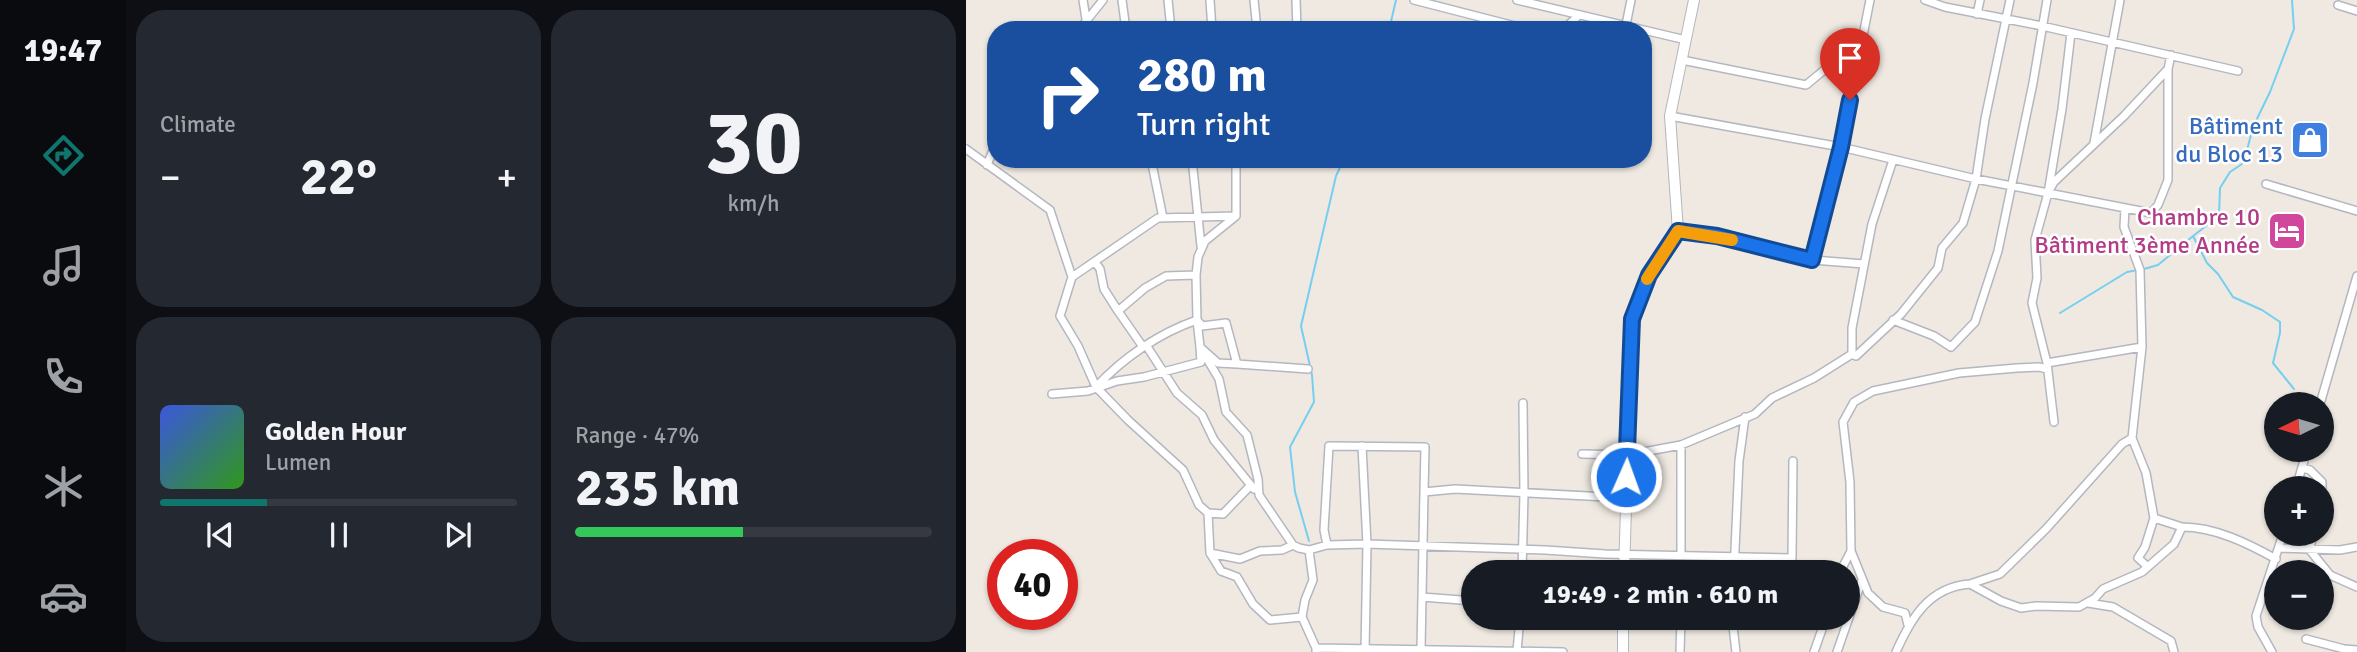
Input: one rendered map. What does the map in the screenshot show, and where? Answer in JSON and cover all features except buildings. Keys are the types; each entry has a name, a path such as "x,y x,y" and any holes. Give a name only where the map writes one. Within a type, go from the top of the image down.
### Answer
{"street":[{"path":"1083,0 1086,19"},
{"path":"1086,19 1103,0"},
{"path":"1122,0 1125,21"},
{"path":"1168,0 1170,21"},
{"path":"1210,0 1211,21"},
{"path":"1254,0 1256,21"},
{"path":"1296,0 1297,21"},
{"path":"1414,0 1487,21"},
{"path":"1517,0 1607,21"},
{"path":"1627,21 1631,0"},
{"path":"1624,560 1632,319 1649,275 1678,231 1670,116 1694,0"},
{"path":"1812,260 1841,147 1870,0"},
{"path":"1924,0 2238,71"},
{"path":"1977,14 1980,0"},
{"path":"1582,454 1627,455 1681,445 1755,414 1772,398 1814,378 1852,354 1856,356 1893,320 1938,268 1942,248 1963,223 1976,179 2010,0"},
{"path":"1893,320 1934,336 1951,347 1975,322 1998,251 2033,83 2047,0"},
{"path":"2094,143 2120,0"},
{"path":"2338,5 2357,11"},
{"path":"1573,21 1579,15"},
{"path":"1652,32 1686,40"},
{"path":"2054,422 2047,366 2032,303 2037,278 2035,240 2048,192 2071,33"},
{"path":"1682,60 1806,85 1864,38"},
{"path":"1670,116 1841,147 1976,179 2151,214 2158,205 2168,180 2168,69 2171,55"},
{"path":"2048,192 2054,182 2168,69"},
{"path":"966,149 987,165"},
{"path":"1852,354 1852,328 1872,224 1893,160"},
{"path":"991,168 1050,210 1072,277 1060,316 1078,346 1096,387 1183,470 1199,505 1208,513 1223,514 1251,485"},
{"path":"1152,168 1163,218"},
{"path":"1193,168 1201,250"},
{"path":"1236,168 1236,216"},
{"path":"2266,184 2357,211"},
{"path":"2125,209 2124,228 2140,270 2142,347 2132,438 2146,473 2154,518 2145,547 2138,558 2148,567"},
{"path":"1072,277 1158,218 1236,216"},
{"path":"1052,394 1088,391 1117,381 1201,362 1196,275 1201,250 1212,234 1236,216"},
{"path":"1678,231 1717,236 1812,260 1864,264"},
{"path":"1095,262 1100,270 1104,289 1165,372 1177,393 1202,415 1214,440 1259,495 1293,545 1309,550 1327,545 1367,544 1792,558 1793,461"},
{"path":"1118,311 1145,288 1166,275 1196,275"},
{"path":"2323,392 2357,276"},
{"path":"1096,387 1107,375 1171,328 1197,320"},
{"path":"1197,320 1202,326 1226,323 1237,364"},
{"path":"1200,347 1218,363 1308,369"},
{"path":"1200,347 1219,379 1226,412 1247,435 1258,479 1259,495"},
{"path":"1908,625 1905,613 1883,607 1868,593 1851,551 1850,482 1843,422 1854,402 1873,391 1959,373 2047,366 2142,347"},
{"path":"1522,560 1523,403"},
{"path":"1735,560 1739,461 1745,417"},
{"path":"1896,652 1908,625 1925,601 1956,585 2000,575 2046,529 2122,444 2132,438"},
{"path":"1681,445 1682,560"},
{"path":"1327,545 1324,530 1329,446 1425,447 1421,649"},
{"path":"1362,446 1367,544 1365,650"},
{"path":"2300,476 2304,462"},
{"path":"2302,468 2310,470 2316,476"},
{"path":"1424,492 1455,489 1626,498"},
{"path":"1208,513 1210,553 1221,572 1237,577 1253,604 1270,620 1302,618"},
{"path":"2154,518 2182,527 2199,527 2228,536 2276,559"},
{"path":"1969,584 2021,608 2079,607 2104,589 2142,572 2174,544 2182,527"},
{"path":"1210,553 1240,559 1260,551 1282,550 1293,545"},
{"path":"2272,652 2258,627 2256,616 2279,548 2340,550 2357,547"},
{"path":"2309,549 2330,575 2357,587"},
{"path":"1309,550 1312,580 1302,618 1316,650 1563,652"},
{"path":"1846,560 1851,551"},
{"path":"1837,652 1862,580"},
{"path":"1422,597 1461,600"},
{"path":"2087,603 2113,607 2171,641 2174,652"},
{"path":"1517,651 1519,630"},
{"path":"1623,630 1623,652"},
{"path":"1680,652 1681,630"},
{"path":"1733,630 1736,652"},
{"path":"1814,652 1822,630"},
{"path":"2306,639 2357,650"}],"waterway":[{"path":"1391,21 1396,0"},
{"path":"2292,0 2294,29 2270,92 2253,127 2242,164 2230,172 2220,188 2219,216 2193,236 2207,263 2233,297 2262,310 2280,322 2273,363 2294,389"},
{"path":"1309,541 1295,492 1290,447 1314,402 1312,375 1301,326 1340,168"},
{"path":"2144,269 2158,265 2193,236"},
{"path":"2060,313 2127,272 2138,270"}],"slow traffic":[{"path":"1647,279 1678,231 1732,240"}],"place":[{"name":"Bâtiment du Bloc 13","path":"2310,140"},
{"name":"Chambre 10 Bâtiment 3ème Année","path":"2287,231"}],"route":[{"path":"1626,477 1632,319 1649,275 1678,231 1717,236 1812,260 1841,147 1850,100"}]}
